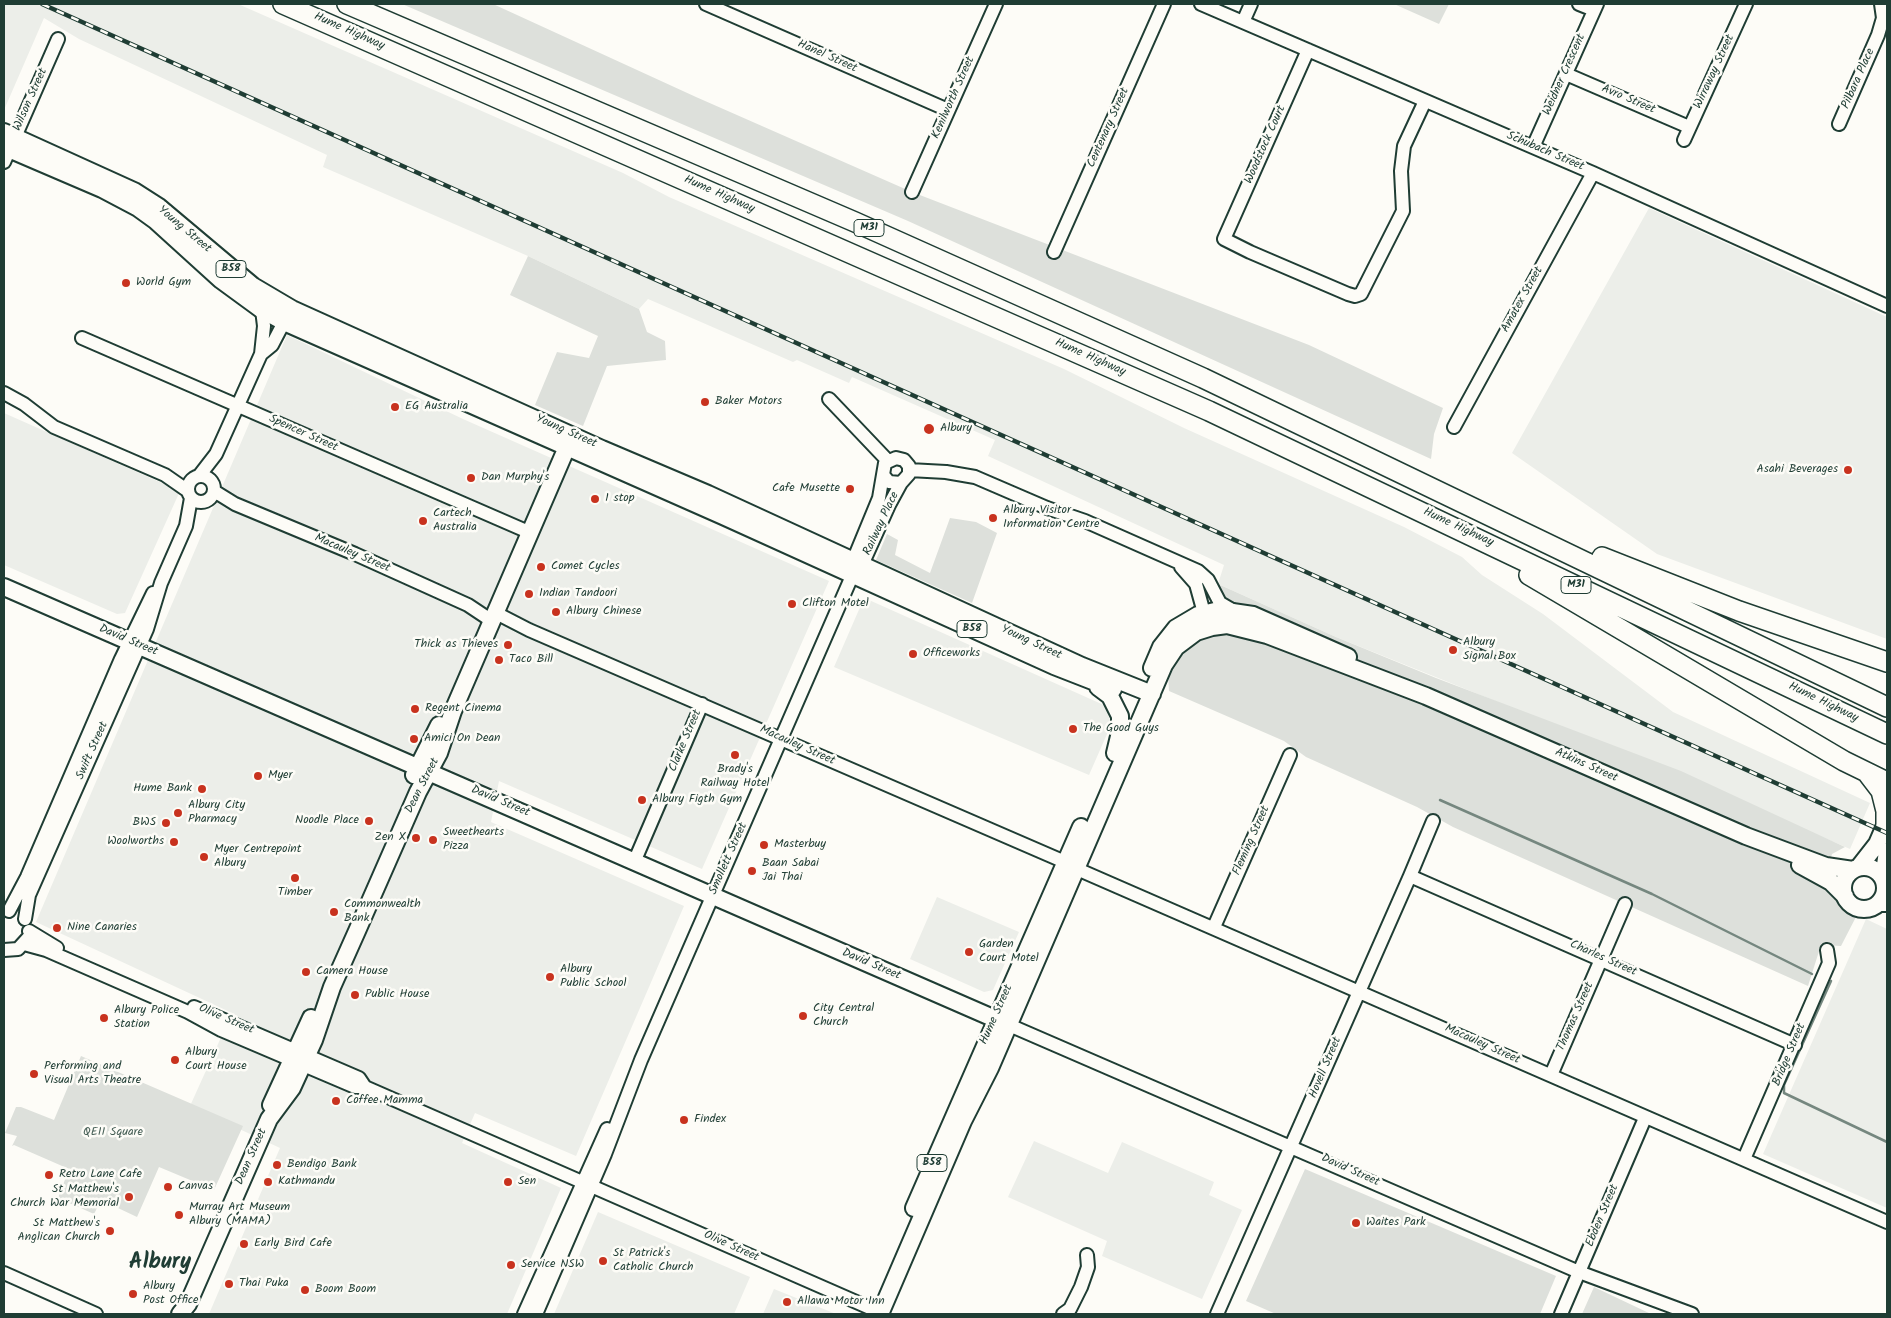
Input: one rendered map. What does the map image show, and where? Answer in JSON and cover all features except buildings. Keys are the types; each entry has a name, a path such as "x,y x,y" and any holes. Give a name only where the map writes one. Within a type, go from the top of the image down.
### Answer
{"highway":[{"name":"Hume Highway","path":"283,4 1182,399 1887,734"},
{"name":"Hume Highway","path":"347,4 944,262 1203,378 1887,707"},
{"path":"1264,437 1496,556 1868,774 1887,782"},
{"path":"1384,466 1425,480 1562,542 1656,579 1739,611 1887,662"},
{"path":"1868,774 1881,791 1886,812 1886,823"}],"main road":[{"name":"Young Street","path":"7,145 134,191 159,207 230,268 277,301 565,442 723,516 856,568 1082,666 1145,696"},
{"name":"Young Street","path":"7,145 102,189 138,208 156,221 221,280 262,310 284,322 565,442"},
{"path":"277,301 284,322"},
{"name":"Dean Street","path":"186,1311 269,1119 292,1088 299,1057 418,792 424,769 445,739 453,711 491,616 565,442"},
{"name":"Young Street","path":"856,568 1091,682 1145,696"},
{"name":"David Street","path":"4,587 1002,1022"},
{"name":"Atkins Street","path":"1145,696 1158,652 1170,634 1185,622 1204,612 1222,610 1244,612 1294,632 1426,696 1746,836 1826,866 1856,869"},
{"path":"1204,612 1212,617 1251,623 1304,651"},
{"name":"Atkins Street","path":"1145,696 1176,646 1191,635 1212,626 1240,627 1426,696"},
{"name":"B58","path":"1091,682 1110,696 1120,716 1120,732 1115,752"},
{"name":"Hume Street","path":"1071,866 1115,752 1145,696"},
{"name":"Hume Street","path":"877,1312 1145,696"},
{"path":"1886,823 1876,844 1844,882 1845,896 1855,906 1869,908 1882,905 1887,852"},
{"name":"Atkins Street","path":"1746,836 1831,882 1845,896"},
{"path":"1856,869 1872,868 1885,883"}],"street":[{"name":"Hanel Street","path":"706,4 948,110"},
{"name":"Kenilworth Street","path":"912,192 996,4"},
{"name":"Centenary Street","path":"1054,252 1164,4"},
{"name":"Schubach Street","path":"1201,4 1593,173 1887,306"},
{"path":"1243,22 1251,4"},
{"path":"1579,4 1595,7"},
{"name":"Wirraway Street","path":"1684,140 1746,4"},
{"name":"Pilbara Place","path":"1839,124 1878,35 1882,18 1882,4"},
{"name":"Weidner Crescent","path":"1532,147 1595,7"},
{"name":"Wilson Street","path":"7,145 58,39"},
{"name":"Woodstock Court","path":"1308,50 1222,240 1359,298 1403,211 1401,160 1404,146 1425,101"},
{"name":"Avro Street","path":"1566,74 1689,127"},
{"name":"Amatex Street","path":"1454,427 1593,173"},
{"name":"Swift Street","path":"186,526 192,486 216,454 261,354 264,326 262,310"},
{"name":"Swift Street","path":"261,354 272,345 284,322"},
{"name":"Spencer Street","path":"82,338 527,532"},
{"path":"4,393 24,404 54,427 210,495"},
{"path":"829,399 846,413 888,461"},
{"name":"Swift Street","path":"24,944 29,895 134,643 157,601 161,583 186,526 210,495 216,454"},
{"path":"900,458 906,463 909,470 907,478 902,483 889,482 884,476 884,467 888,461 900,458"},
{"path":"909,470 946,472 975,477 1047,508 1085,521 1205,576 1222,605 1244,612"},
{"name":"Railway Place","path":"856,568 879,498 884,476"},
{"path":"192,486 207,478 210,495"},
{"name":"Railway Place","path":"856,568 902,483"},
{"name":"Macauley Street","path":"210,495 355,554 491,616 529,630 702,704 1551,1075 1645,1118 1887,1222"},
{"path":"1176,562 1194,580 1204,612"},
{"name":"Smollett Street","path":"536,1314 551,1267 856,568"},
{"name":"Clarke Street","path":"634,860 702,704"},
{"name":"Swift Street","path":"6,912 27,877 98,728"},
{"name":"Fleming Street","path":"1214,928 1290,755"},
{"name":"Hovell Street","path":"1217,1314 1433,820"},
{"name":"Charles Street","path":"1410,876 1602,958 1795,1045"},
{"name":"Thomas Street","path":"1551,1075 1625,904"},
{"name":"Olive Street","path":"6,912 18,913 27,925 50,944 153,993 299,1057 355,1087 365,1087 877,1312"},
{"path":"6,954 24,944"},
{"name":"Olive Street","path":"24,944 46,950 153,993"},
{"name":"Bridge Street","path":"1744,1159 1830,963 1827,950"},
{"name":"David Street","path":"1002,1022 1292,1146 1579,1272 1692,1314"},
{"name":"Ebden Street","path":"1561,1314 1645,1118"},
{"path":"1063,1314 1070,1309 1081,1287 1088,1268 1087,1255"},
{"name":"Smollett Street","path":"524,1314 551,1267"},
{"path":"4,1273 96,1314"}],"shaded area":[{"path":"4,4 238,4 623,173 669,197 1064,369 1184,428 1404,527 1462,557 1482,575 1543,614 1673,712 1870,803 1850,849 1682,776 1336,637 1218,584 1224,565 988,456 995,440 852,377 849,383 797,360 793,362 648,299 639,309 528,256 323,167 327,155 79,39 44,18 4,110"},
{"path":"1649,208 1887,317 1887,639 1657,554 1512,453"},
{"path":"287,335 463,419 829,581 702,869 499,781 491,822 684,906 576,1156 475,1113 462,1143 561,1188 507,1314 209,1314 280,1148 190,1106 232,1013 36,922"},
{"path":"4,413 180,491 125,613 117,614 4,565"},
{"path":"869,600 1106,706 1111,725 1089,775 834,667 861,605"},
{"path":"937,897 1019,932 993,990 984,992 910,959"},
{"path":"1866,919 1887,929 1887,1208 1763,1154"},
{"path":"1034,1141 1108,1173 1122,1142 1214,1182 1209,1195 1242,1210 1202,1299 1102,1256 1107,1241 1008,1197"},
{"path":"598,1212 750,1277 734,1314 554,1314"},
{"name":"Allawa Motor Inn","path":"774,1289 836,1314 763,1314"}],"green space":[{"path":"402,4 493,4 696,97 912,192 1309,345 1443,408 1434,434 1431,459 908,221"},
{"path":"1394,4 1449,4 1439,24"},
{"path":"528,256 639,309 647,332 665,341 666,360 607,366 583,426 535,405 557,352 589,358 598,336 510,295"},
{"path":"950,518 976,522 997,533 972,603 876,560 887,534 898,540 895,555 930,573"},
{"path":"1218,584 1336,637 1436,678 1681,771 1845,847 1832,854 1823,886 1844,909 1857,915 1841,946 1821,945 1808,986 1453,827 1417,807 1306,757 1284,741 1169,691 1168,674 1181,652 1221,598"},
{"name":"QEII Square","path":"81,1056 243,1126 214,1190 159,1167 137,1217 101,1200 94,1214 58,1198 69,1169 14,1145 12,1146 17,1136 5,1133 16,1107 21,1107 54,1120"},
{"name":"Waites Park","path":"1305,1169 1556,1276 1540,1314 1276,1314 1246,1301"},
{"path":"1594,1287 1651,1314 1582,1314"}],"waterway":[{"path":"1440,800 1652,894 1812,974"},
{"path":"1831,981 1784,1085 1784,1093 1887,1142"}],"railway":[{"path":"42,4 1887,833"}],"place":[{"name":"World Gym","path":"126,283"},
{"name":"Baker Motors","path":"705,402"},
{"name":"EG Australia","path":"395,407"},
{"name":"Albury","path":"929,429"},
{"name":"Asahi Beverages","path":"1848,470"},
{"name":"Dan Murphy's","path":"471,478"},
{"name":"Cafe Musette","path":"850,489"},
{"name":"1 stop","path":"595,499"},
{"name":"Albury Visitor Information Centre","path":"993,518"},
{"name":"Cartech Australia","path":"423,521"},
{"name":"Comet Cycles","path":"541,567"},
{"name":"Indian Tandoori","path":"529,594"},
{"name":"Clifton Motel","path":"792,604"},
{"name":"Albury Chinese","path":"556,612"},
{"name":"Thick as Thieves","path":"508,645"},
{"name":"Albury Signal Box","path":"1453,650"},
{"name":"Officeworks","path":"913,654"},
{"name":"Taco Bill","path":"499,660"},
{"name":"Regent Cinema","path":"415,709"},
{"name":"The Good Guys","path":"1073,729"},
{"name":"Amici On Dean","path":"414,739"},
{"name":"Brady's Railway Hotel","path":"735,755"},
{"name":"Myer","path":"258,776"},
{"name":"Hume Bank","path":"202,789"},
{"name":"Albury Figth Gym","path":"642,800"},
{"name":"Albury City Pharmacy","path":"178,813"},
{"name":"Noodle Place","path":"369,821"},
{"name":"BWS","path":"166,823"},
{"name":"Zen X","path":"416,838"},
{"name":"Sweethearts Pizza","path":"433,840"},
{"name":"Woolworths","path":"174,842"},
{"name":"Masterbuy","path":"764,845"},
{"name":"Myer Centrepoint Albury","path":"204,857"},
{"name":"Baan Sabai Jai Thai","path":"752,871"},
{"name":"Timber","path":"295,878"},
{"name":"Commonwealth Bank","path":"334,912"},
{"name":"Nine Canaries","path":"57,928"},
{"name":"Garden Court Motel","path":"969,952"},
{"name":"Camera House","path":"306,972"},
{"name":"Albury Public School","path":"550,977"},
{"name":"Public House","path":"355,995"},
{"name":"City Central Church","path":"803,1016"},
{"name":"Albury Police Station","path":"104,1018"},
{"name":"Albury Court House","path":"175,1060"},
{"name":"Performing and Visual Arts Theatre","path":"34,1074"},
{"name":"Coffee Mamma","path":"336,1101"},
{"name":"Findex","path":"684,1120"},
{"name":"Bendigo Bank","path":"277,1165"},
{"name":"Retro Lane Cafe","path":"49,1175"},
{"name":"Kathmandu","path":"268,1182"},
{"name":"Sen","path":"508,1182"},
{"name":"Canvas","path":"168,1187"},
{"name":"St Matthew's Church War Memorial","path":"129,1197"},
{"name":"Murray Art Museum Albury (MAMA)","path":"179,1215"},
{"name":"Waites Park","path":"1356,1223"},
{"name":"St Matthew's Anglican Church","path":"110,1231"},
{"name":"Early Bird Cafe","path":"244,1244"},
{"name":"St Patrick's Catholic Church","path":"603,1261"},
{"name":"Service NSW","path":"511,1265"},
{"name":"Thai Puka","path":"229,1284"},
{"name":"Boom Boom","path":"305,1290"},
{"name":"Albury Post Office","path":"133,1294"},
{"name":"Allawa Motor Inn","path":"787,1302"}],"district":[{"name":"Albury","path":"160,1264"}]}
